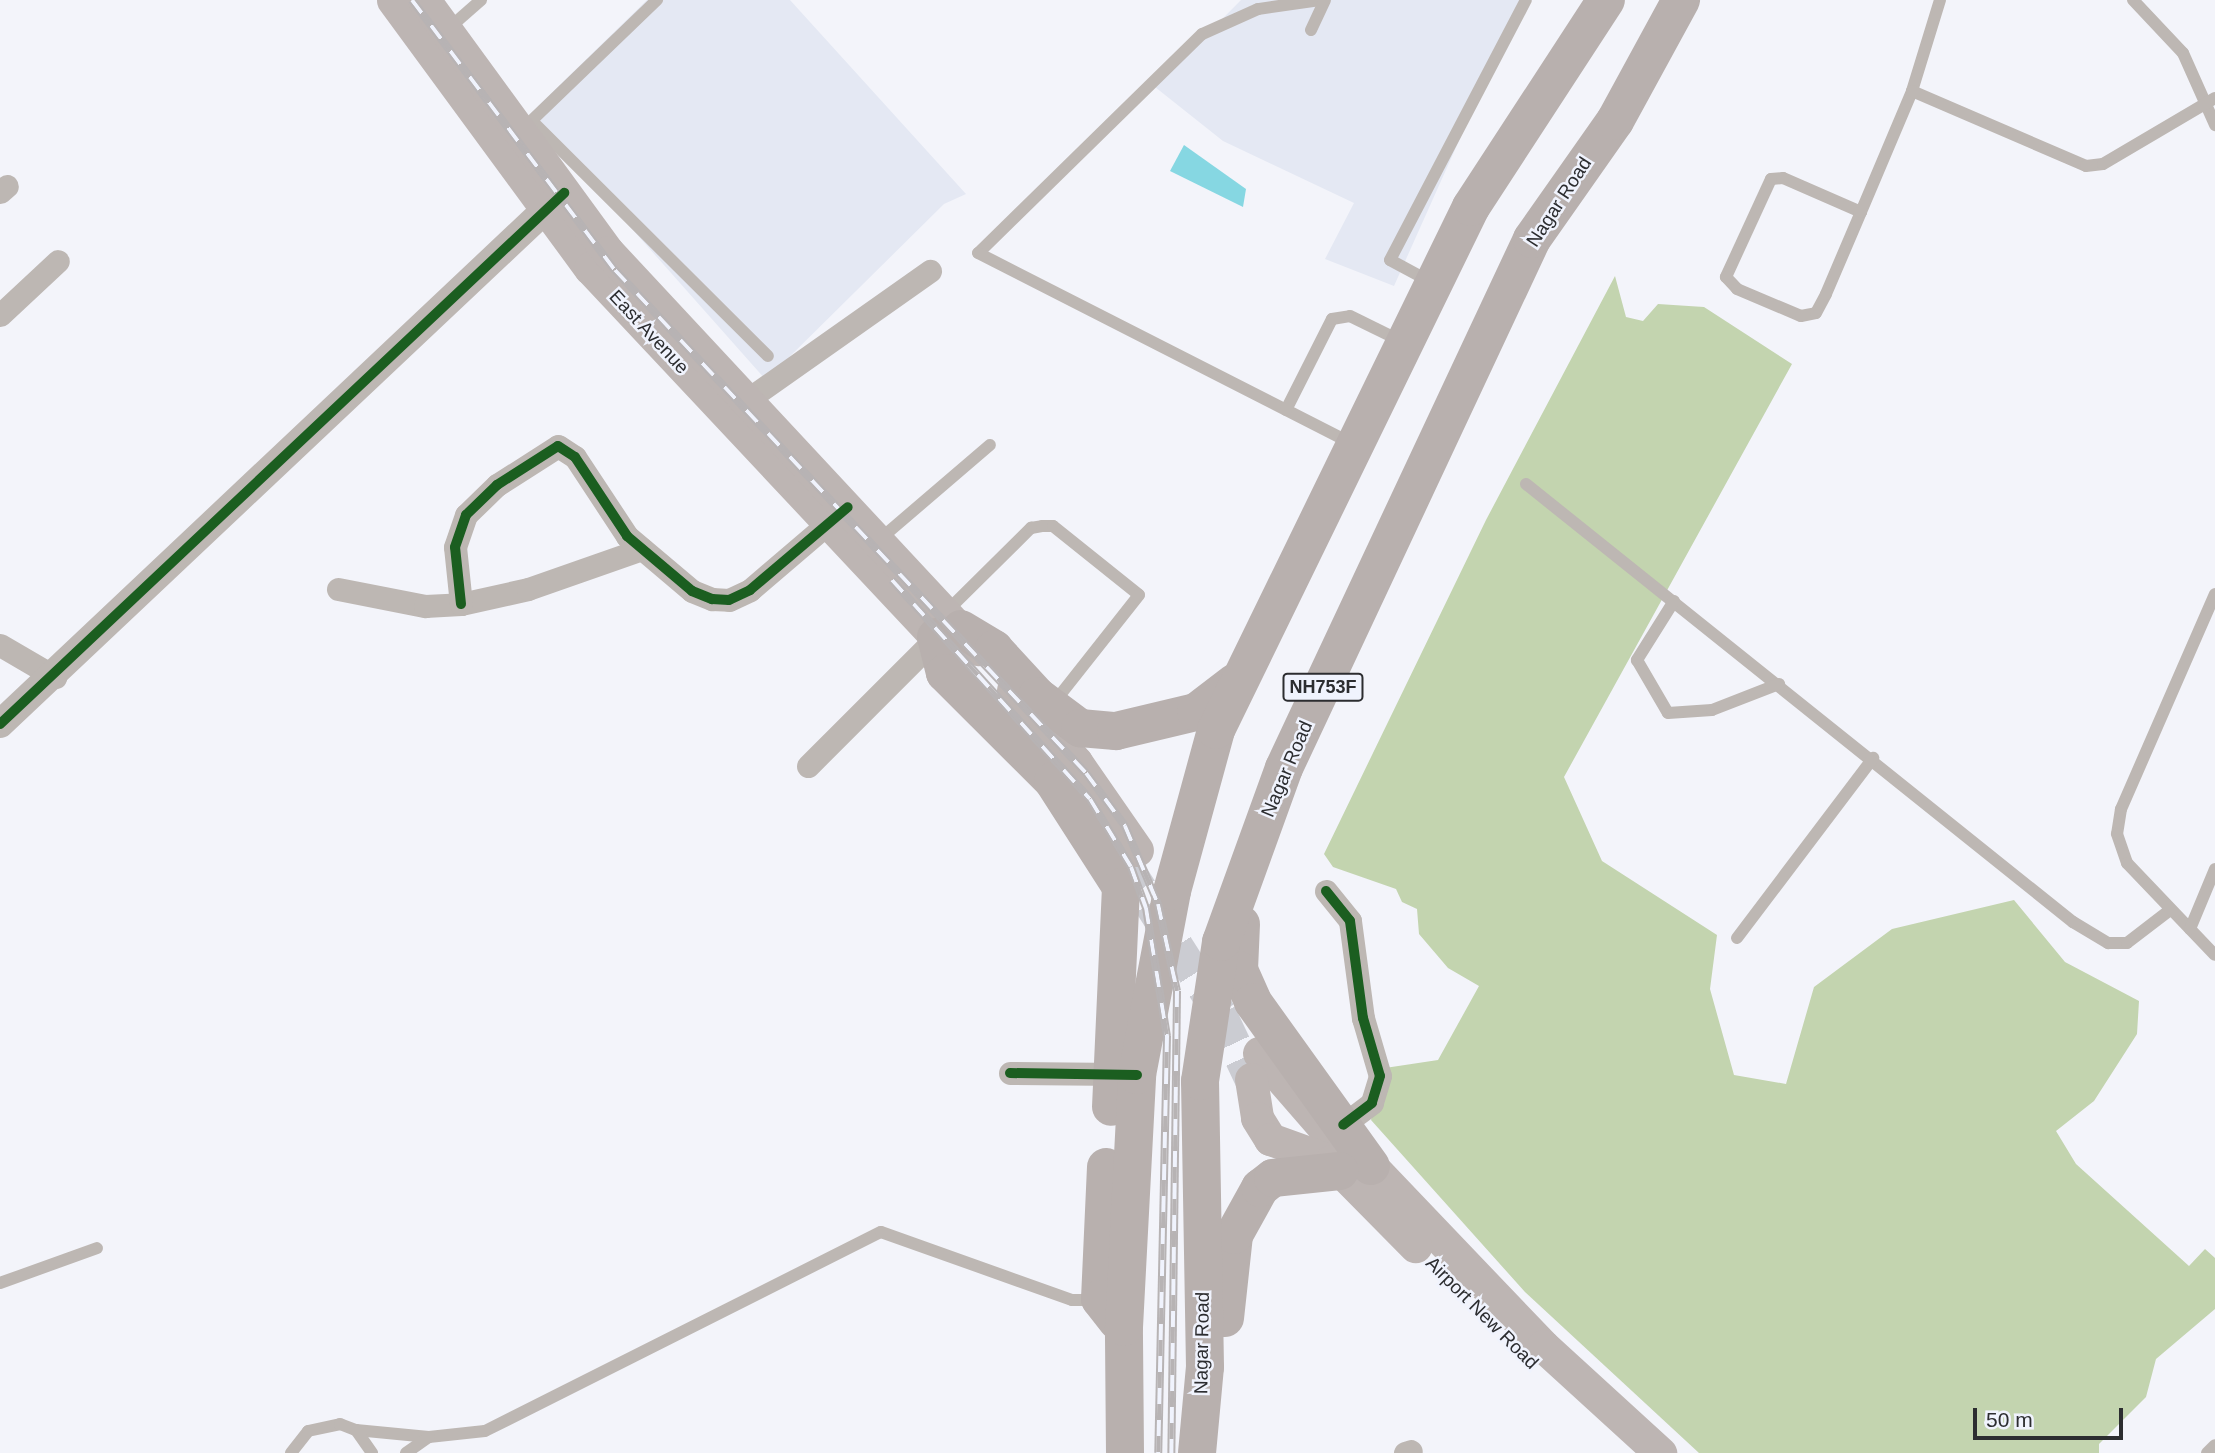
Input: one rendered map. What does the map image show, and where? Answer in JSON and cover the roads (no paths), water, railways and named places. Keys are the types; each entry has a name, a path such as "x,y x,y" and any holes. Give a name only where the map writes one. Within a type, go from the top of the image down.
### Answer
{"highway":[{"path":"1125,1074 1216,730 1239,678 1353,445 1436,285 1471,206 1606,0"},
{"name":"Nagar Road","path":"1197,1453 1203,1388 1200,1081 1212,979 1247,869 1284,768 1532,239 1615,121 1674,4"},
{"path":"1125,1453 1112,1313 1125,1074 1122,887 1053,781 945,673 949,625 994,649 1050,708 1080,728 1116,730 1196,712 1239,678"},
{"path":"1203,1388 1222,1339 1240,1216 1273,1178 1355,1168 1343,1125 1270,1031 1244,984 1237,952 1247,869"}],"main road":[{"name":"East Avenue","path":"393,0 564,192 590,268 949,625"},
{"name":"East Avenue","path":"424,0 526,126 564,192 608,253 747,400 837,516 879,540 949,625"},
{"path":"949,625 1130,856"},
{"path":"1255,1066 1345,1152 1355,1168 1270,1139 1257,1118 1255,1066"},
{"name":"Airport New Road","path":"1355,1168 1660,1453"},
{"name":"Airport New Road","path":"1355,1168 1626,1453"}],"street":[{"path":"0,724 55,677 185,556 564,192"},
{"path":"0,315 58,261"},
{"path":"747,400 930,271"},
{"path":"461,604 455,547 466,515 498,485 558,446 568,448 642,549 692,591 729,600 837,516"},
{"path":"338,589 425,606 461,604 528,589 642,549"},
{"path":"808,766 949,625"},
{"path":"0,645 55,677"},
{"path":"1326,891 1350,921 1363,1018 1380,1076 1372,1103 1343,1125"},
{"path":"1010,1073 1125,1074"}],"lane":[{"path":"448,29 481,0"},
{"path":"526,126 657,0"},
{"path":"1320,0 1258,9 1202,34 978,253 1353,445"},
{"path":"1311,30 1325,0"},
{"path":"1436,285 1390,260 1526,0"},
{"path":"1861,212 1783,178 1771,179 1726,277 1737,289 1809,317 1820,308 1861,212 1912,91 1940,0"},
{"path":"2133,0 2183,53 2209,101 2215,125"},
{"path":"1912,91 2074,166 2103,164 2209,101"},
{"path":"564,192 768,356"},
{"path":"1286,410 1332,318 1350,316 1405,343"},
{"path":"879,540 990,445"},
{"path":"1526,484 1872,758 2073,922 2108,943 2127,943 2170,910"},
{"path":"949,625 1031,528 1042,526 1054,526 1139,595 1050,708"},
{"path":"2215,594 2121,809 2117,834 2127,863 2215,955"},
{"path":"1674,601 1637,660 1668,713 1712,710 1779,684"},
{"path":"1737,938 1872,758"},
{"path":"2190,929 2215,869"},
{"path":"291,1453 307,1431 323,1424 429,1437 464,1436 516,1418 881,1232 1112,1313"},
{"path":"0,1283 97,1248"},
{"path":"356,1430 372,1453"},
{"path":"406,1453 429,1437"},
{"path":"2207,1453 2215,1445"}],"water":[{"path":"1184,145 1246,189 1243,207 1170,171"}],"tunnel":[{"path":"1123,861 1220,1013 1251,1079"}],"railway":[{"path":"412,0 615,270 1086,773 1125,826 1158,904 1177,991 1171,1453"},
{"path":"892,580 1090,799 1131,867 1146,908 1167,1036 1158,1453"}]}
